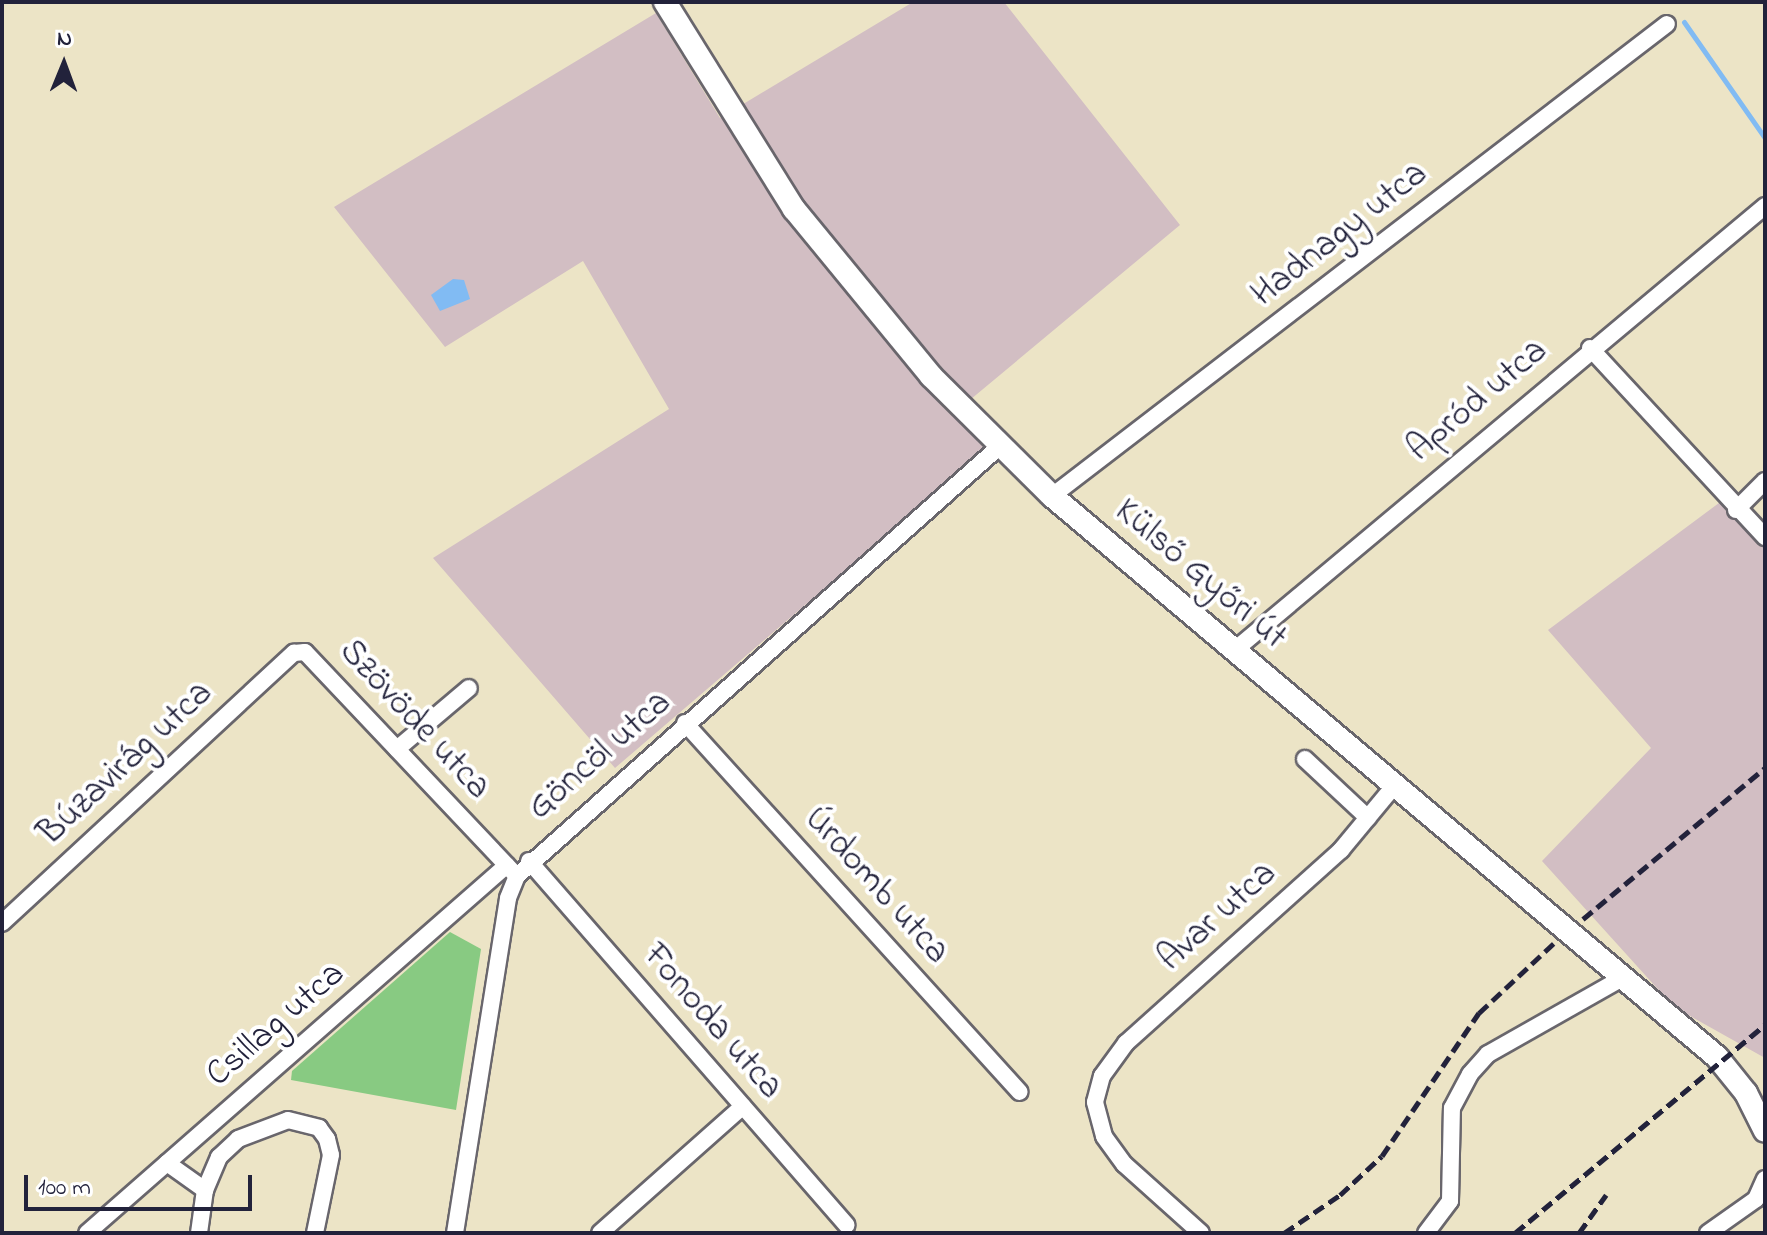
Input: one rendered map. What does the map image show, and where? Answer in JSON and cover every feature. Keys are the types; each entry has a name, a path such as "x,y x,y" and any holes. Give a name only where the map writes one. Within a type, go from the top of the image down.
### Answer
{"main road":[{"name":"Külső Győri út","path":"665,2 794,209 931,376 1052,496 1726,1065 1765,1131"}],"street":[{"name":"Hadnagy utca","path":"1052,496 1667,24"},
{"name":"Apród utca","path":"1236,649 1590,348 1765,206"},
{"path":"1590,348 1736,510 1765,537"},
{"name":"Göncöl utca","path":"455,1233 512,870 529,861 1000,446"},
{"path":"1736,510 1765,481"},
{"name":"Szövöde utca","path":"294,653 305,652 512,870"},
{"name":"Búzavirág utca","path":"2,923 294,653"},
{"path":"397,749 469,688"},
{"name":"Úrdomb utca","path":"685,723 1020,1092"},
{"path":"1305,759 1368,818"},
{"name":"Avar utca","path":"1201,1233 1124,1164 1104,1136 1095,1102 1102,1076 1126,1043 1341,850 1395,785"},
{"name":"Fonoda utca","path":"529,861 847,1225"},
{"name":"Csillag utca","path":"87,1233 512,870"},
{"path":"1426,1233 1450,1201 1452,1108 1470,1074 1488,1054 1624,977"},
{"path":"600,1233 743,1106"},
{"path":"199,1233 205,1190 219,1157 238,1139 288,1120 319,1128 331,1155 315,1233"},
{"path":"167,1163 205,1190"},
{"path":"1708,1233 1756,1199 1765,1179"}],"shaded area":[{"path":"913,2 1004,2 1180,225 953,414 986,450 615,768 433,558 669,409 583,261 445,347 334,207 656,13 720,118"},
{"path":"1723,500 1765,546 1765,1058 1674,1007 1542,861 1651,748 1548,630"}],"green space":[{"path":"450,932 481,949 456,1110 291,1080 292,1071"}],"water":[{"path":"453,279 464,280 470,299 440,311 431,295"}],"waterway":[{"path":"1684,22 1765,138"}],"railway":[{"path":"1583,919 1765,768"},
{"path":"1284,1233 1340,1195 1382,1156 1479,1013 1554,943"},
{"path":"1515,1233 1765,1025"},
{"path":"1579,1233 1606,1195"}]}
